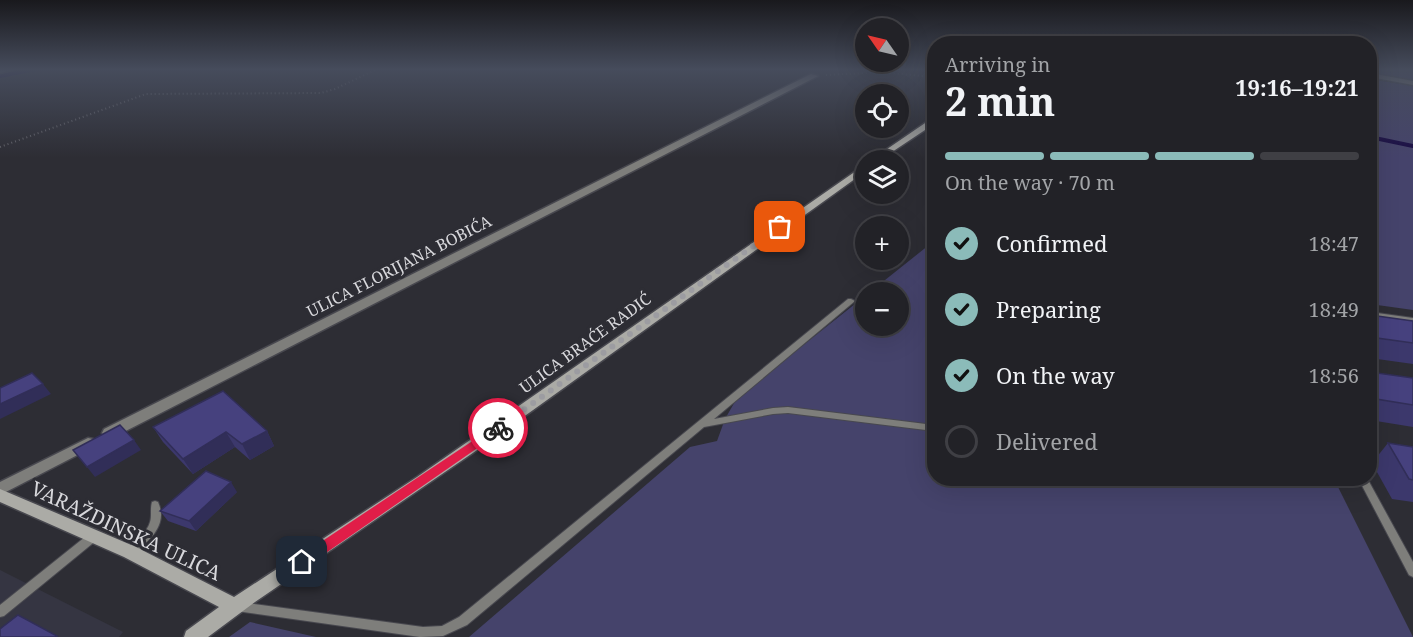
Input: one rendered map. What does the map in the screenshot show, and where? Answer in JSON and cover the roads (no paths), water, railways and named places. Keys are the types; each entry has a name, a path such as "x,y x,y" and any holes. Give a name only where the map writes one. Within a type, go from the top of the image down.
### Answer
{"main road":[{"path":"890,150 927,126"},
{"name":"ULICA BRAĆE RADIĆ","path":"193,637 234,606 419,483 855,175"},
{"name":"VARAŽDINSKA ULICA","path":"0,495 130,552 234,606"}],"street":[{"name":"ULICA FLORIJANA BOBIĆA","path":"0,489 769,99"}],"lane":[{"path":"234,606 405,630 443,631 463,621 851,301"},
{"path":"1377,315 1413,320"},
{"path":"701,425 789,410 927,427"},
{"path":"1366,486 1413,572"},
{"path":"130,552 152,531 158,518 155,505"},
{"path":"0,612 93,536"}],"waterway":[{"path":"1377,138 1413,146"}]}
